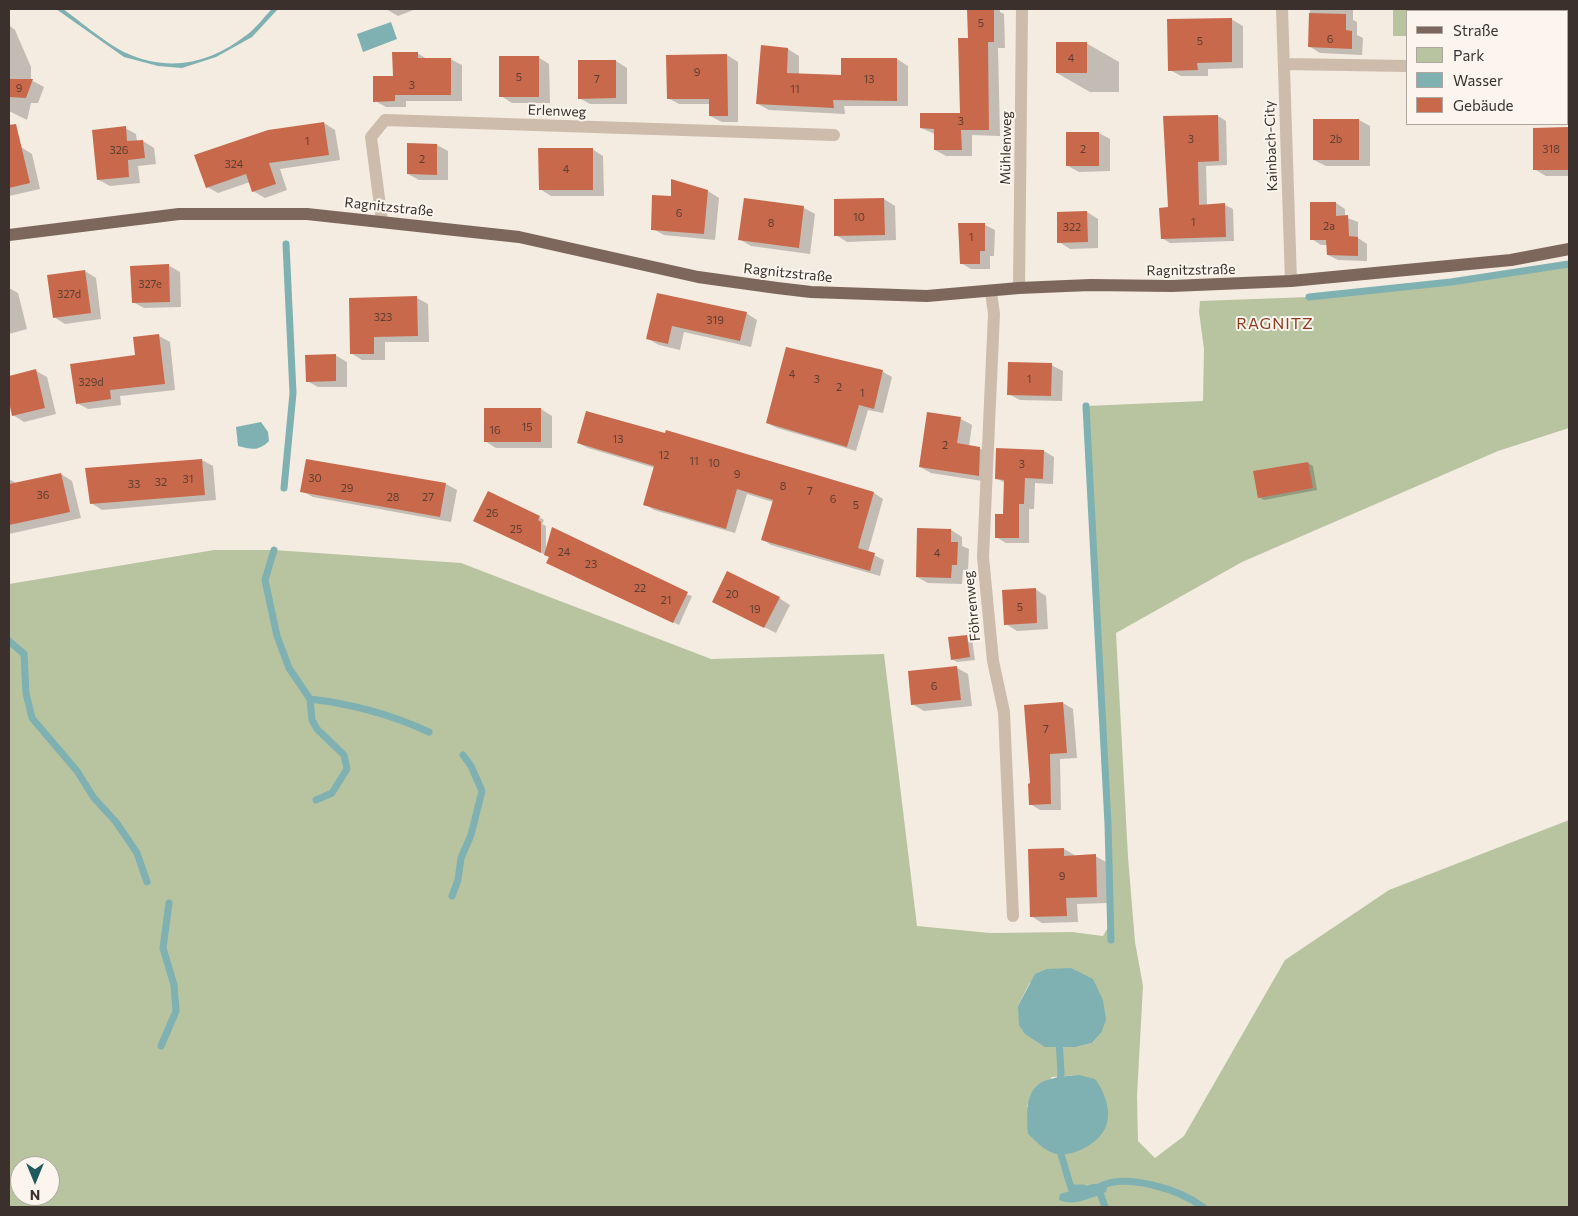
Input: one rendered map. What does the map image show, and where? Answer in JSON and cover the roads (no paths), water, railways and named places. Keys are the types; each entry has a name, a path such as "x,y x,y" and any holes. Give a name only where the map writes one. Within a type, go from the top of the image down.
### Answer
{"main road":[{"name":"Ragnitzstraße","path":"9,235 179,214 307,214 519,236 698,277 811,292 927,296 991,292 1019,288 1292,281 1511,260 1569,248"}],"street":[{"name":"Mühlenweg","path":"1019,288 1022,9"},
{"name":"Kainbach-City","path":"1282,9 1292,281"},
{"path":"1284,64 1406,66"},
{"name":"Erlenweg","path":"382,221 371,137 385,120 834,135"},
{"name":"Föhrenweg","path":"991,292 994,314 983,557 993,661 1004,712 1013,916"}],"water":[{"path":"56,9 63,9 102,39 126,53 159,63 175,63 190,62 220,52 248,34 272,9 278,9 252,37 216,57 182,68 158,66 124,57"},
{"path":"391,22 397,39 363,52 357,34"},
{"path":"261,422 268,432 269,441 258,448 251,449 238,446 236,427"},
{"path":"1071,968 1093,979 1103,1000 1106,1020 1101,1033 1092,1043 1076,1047 1045,1047 1025,1034 1019,1025 1018,1006 1035,974 1047,969"},
{"path":"1079,1075 1095,1079 1101,1089 1108,1107 1106,1126 1098,1138 1086,1148 1071,1153 1052,1153 1028,1134 1027,1118 1030,1095 1041,1083 1063,1076"},
{"path":"1093,1184 1104,1184 1107,1188 1106,1192 1077,1202 1059,1200 1060,1194"}],"waterway":[{"path":"284,488 293,393 286,244"},
{"path":"1309,297 1451,282 1569,264"},
{"path":"1086,406 1108,824 1111,940"},
{"path":"274,550 265,580 277,636 289,668 310,699 371,711 429,732"},
{"path":"9,641 24,654 26,693 32,718 77,771 94,798 116,822 137,853 147,882"},
{"path":"310,699 312,720 317,729 344,755 347,769 332,793 316,800"},
{"path":"452,896 458,880 461,858 471,835 482,791 471,766 463,755"},
{"path":"161,1046 176,1011 174,985 163,948 169,903"},
{"path":"1059,1040 1060,1084"},
{"path":"1061,1145 1061,1154 1071,1188 1083,1188"},
{"path":"1099,1187 1123,1181 1138,1182 1167,1189 1203,1207"},
{"path":"1098,1187 1105,1207"}],"district":[{"name":"RAGNITZ","path":"1275,324"}]}
